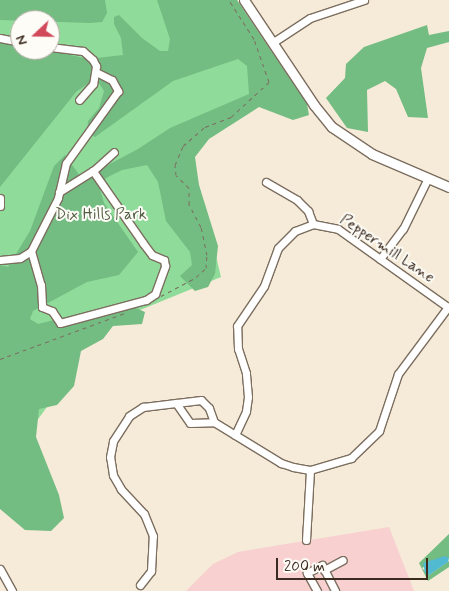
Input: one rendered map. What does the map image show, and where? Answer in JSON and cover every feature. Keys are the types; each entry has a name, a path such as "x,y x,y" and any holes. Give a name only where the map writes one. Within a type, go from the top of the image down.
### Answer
{"main road":[{"path":"244,0 332,127 372,154 449,187"}],"street":[{"path":"272,43 310,18 364,0"},
{"path":"60,48 83,51 93,60 96,72 93,84 80,100"},
{"path":"0,260 20,258 31,251 38,241 59,192 66,163 118,90 112,80 96,72"},
{"path":"59,192 93,171 114,152"},
{"path":"31,251 41,285 42,308 52,311 60,323 146,300 155,294 165,266 164,260 152,255 93,171"},
{"path":"380,260 403,229 428,178"},
{"path":"266,182 297,200 308,211 313,224"},
{"path":"0,198 0,206"},
{"name":"Peppermill Lane","path":"235,435 246,411 248,397 246,373 238,349 237,326 264,286 278,248 295,230 313,224 338,229 448,308"},
{"path":"176,403 190,423 214,422 281,463 310,470 340,464 371,442 386,415 398,374 448,308"},
{"path":"140,585 151,571 153,536 144,514 120,489 114,475 110,457 113,440 129,416 143,407 201,400 209,408 214,422"},
{"path":"306,540 310,470"},
{"path":"324,570 343,560"},
{"path":"317,591 307,572 322,565 335,591"},
{"path":"0,568 12,591"}],"path":[{"path":"158,298 196,277 206,268 207,254 201,227 189,204 188,188 176,176 175,164 183,146 205,127 231,117 269,82 254,39 229,0"},
{"path":"0,359 136,308"}],"shaded area":[{"path":"389,527 414,591 186,591 213,564 238,552"}],"green space":[{"name":"Dix Hills Park","path":"0,0 234,0 265,97 190,148 221,277 69,339 55,396 0,471"},
{"path":"0,0 105,0 107,13 102,22 90,23 60,22 60,10 10,10 10,20 0,20"},
{"name":"Dix Hills Park","path":"157,0 237,0 307,104 309,115 293,120 259,107 209,139 195,157 199,185 218,246 215,274 208,287 195,291 180,276 192,265 190,252 166,221 158,182 147,165 122,170 106,178 100,189 104,203 138,252 119,275 87,282 33,311 30,319 38,324 102,308 131,306 145,312 142,324 113,326 103,339 81,351 74,386 57,405 39,409 36,437 59,495 64,518 51,531 25,530 0,509 0,265 8,267 30,231 54,166 65,155 80,176 91,174 138,149 170,128 249,94 247,66 238,59 173,81 95,137 87,132 88,121 99,108 104,91 99,83 90,82 76,92 0,187 0,43 10,44 10,60 60,60 60,53 88,59 123,55 121,38 114,24 114,17 119,15 142,38 160,51 168,51 170,39"},
{"path":"427,25 429,35 449,31 449,42 427,48 421,68 428,118 408,117 396,89 385,81 367,90 368,132 347,128 326,98 345,78 346,64 364,47"},
{"path":"449,534 449,558 438,559 422,568 429,575 449,561 449,567 428,581 419,563"}],"water":[{"path":"445,556 449,558 448,562 429,575 425,573 423,563"}]}
